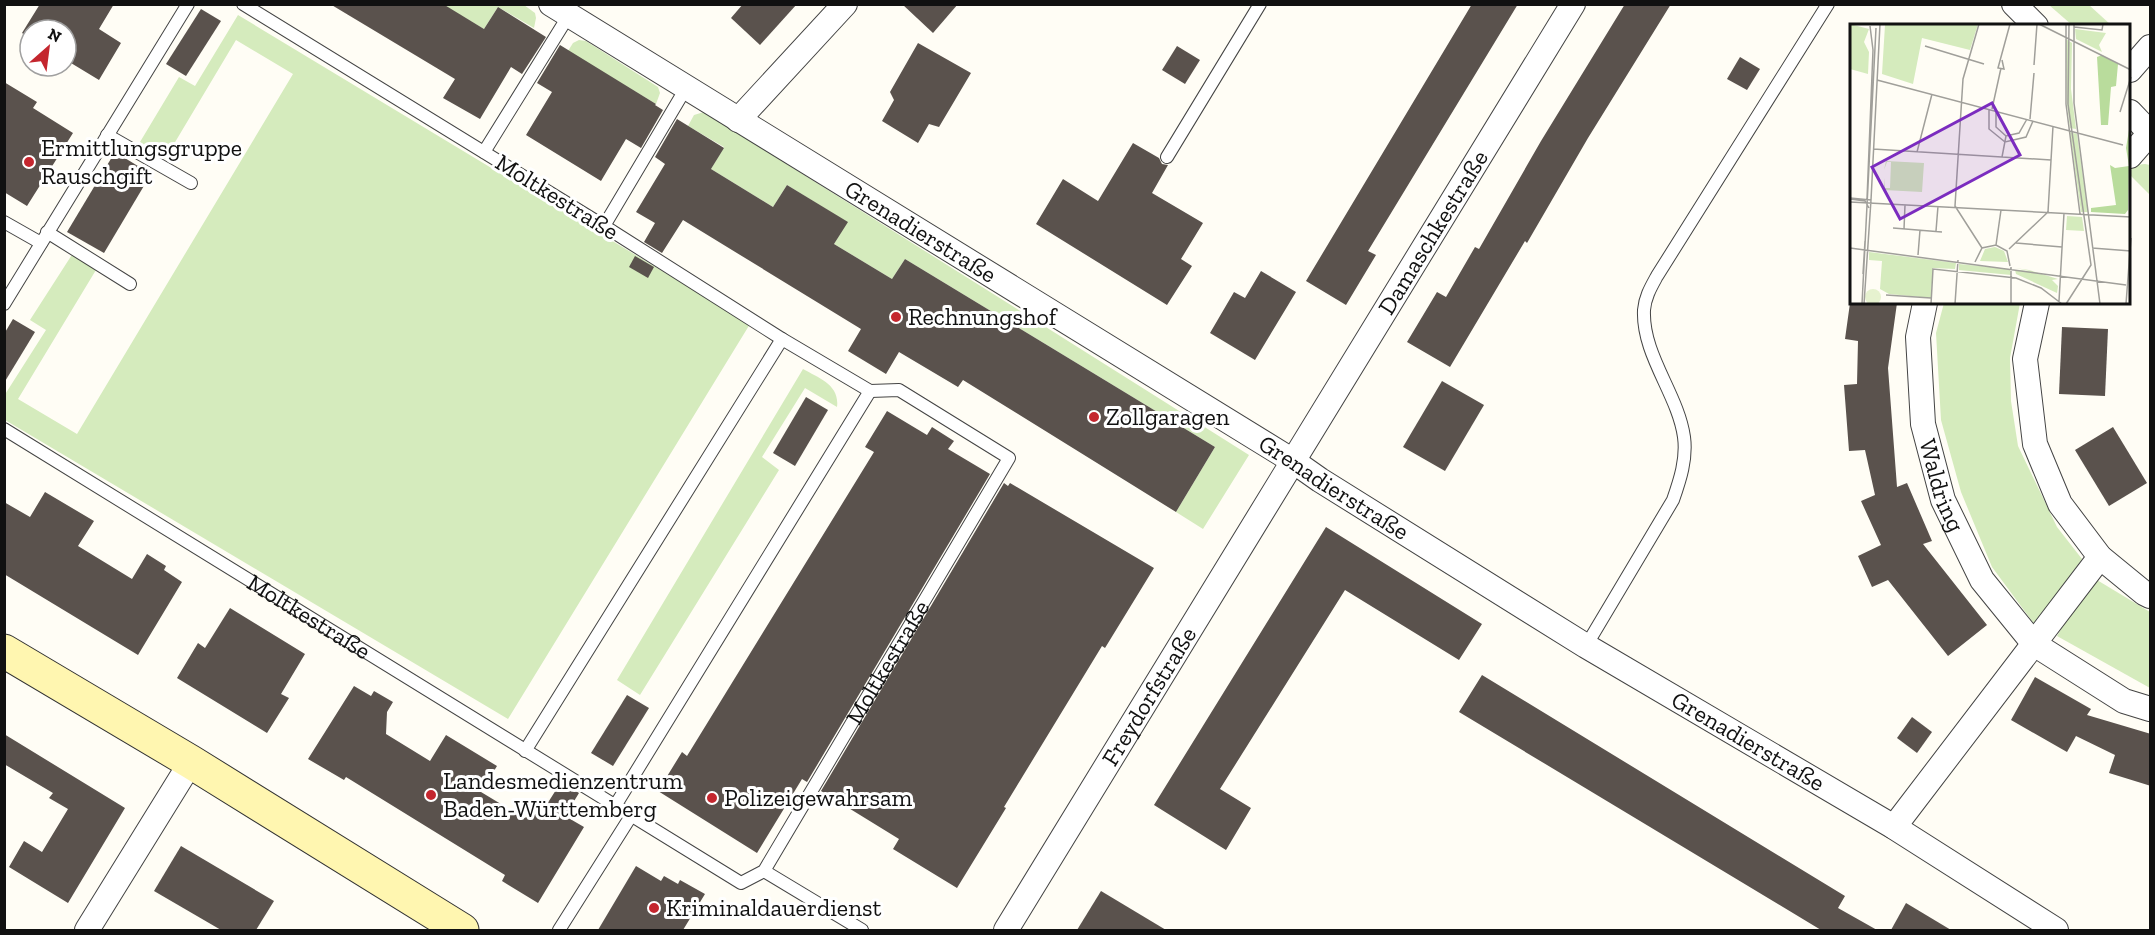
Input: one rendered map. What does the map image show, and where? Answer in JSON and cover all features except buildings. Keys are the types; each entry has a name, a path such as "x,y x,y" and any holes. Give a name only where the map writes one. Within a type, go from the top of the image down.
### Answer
{"main road":[{"path":"4,651 191,762 462,930"}],"street":[{"path":"738,120 845,4"},
{"name":"Damaschkestraße","path":"1293,461 1573,4"},
{"path":"2014,4 2034,24"},
{"name":"Grenadierstraße","path":"560,10 1293,461 1586,646 1894,827 2056,930"},
{"path":"2131,69 2151,47"},
{"path":"2131,113 2151,133 2131,155"},
{"name":"Waldring","path":"1925,304 1918,337 1923,424 1943,500 1982,580 2034,644 2124,701 2151,709"},
{"path":"2037,304 2025,359 2035,444 2060,504 2100,557 2144,593 2151,596"},
{"name":"Freydorfstraße","path":"1010,929 1293,461"},
{"path":"1894,827 2100,557"},
{"path":"87,930 191,762"}],"lane":[{"path":"4,304 188,4"},
{"name":"Moltkestraße","path":"4,429 741,883 764,872 1009,458 899,390 870,392 243,4"},
{"path":"1167,157 1260,4"},
{"path":"1586,646 1673,500 1685,457 1684,436 1646,327 1644,309 1647,294 1828,4"},
{"path":"484,152 560,10"},
{"path":"604,226 686,88"},
{"path":"107,135 191,183"},
{"path":"4,222 44,238 130,284"},
{"path":"525,751 782,339"},
{"path":"615,806 870,392"},
{"path":"559,930 631,816"},
{"path":"764,872 862,930"}],"green space":[{"path":"443,5 524,5 535,13 536,18 534,28 498,7 484,29"},
{"path":"2049,5 2089,5 2110,24 2071,24"},
{"path":"238,15 750,324 508,719 5,420 4,396 46,330 30,320 75,250 99,265 18,399 77,434 293,74 236,40 165,159 140,142 179,77 195,86"},
{"path":"579,40 586,41 658,87 660,93 656,104 568,51 573,43"},
{"path":"704,112 1249,455 1203,529 1176,512 1215,447 905,259 892,279 834,244 847,222 787,185 773,207 711,169 724,147 688,126 694,115"},
{"path":"2135,165 2150,165 2150,195 2131,176 2131,170"},
{"path":"1944,304 2020,304 2010,358 2011,401 2018,446 2057,527 2082,559 2035,625 1992,567 1961,492 1941,420 1936,333"},
{"path":"803,369 822,379 832,388 837,399 837,407 805,388 762,457 779,470 640,695 617,680"},
{"path":"2092,577 2150,612 2150,688 2057,636"}],"place":[{"name":"Ermittlungsgruppe Rauschgift","path":"29,162"},
{"name":"Rechnungshof","path":"896,317"},
{"name":"Zollgaragen","path":"1094,417"},
{"name":"Landesmedienzentrum Baden-Württemberg","path":"431,795"},
{"name":"Polizeigewahrsam","path":"712,798"},
{"name":"Kriminaldauerdienst","path":"654,908"}]}
